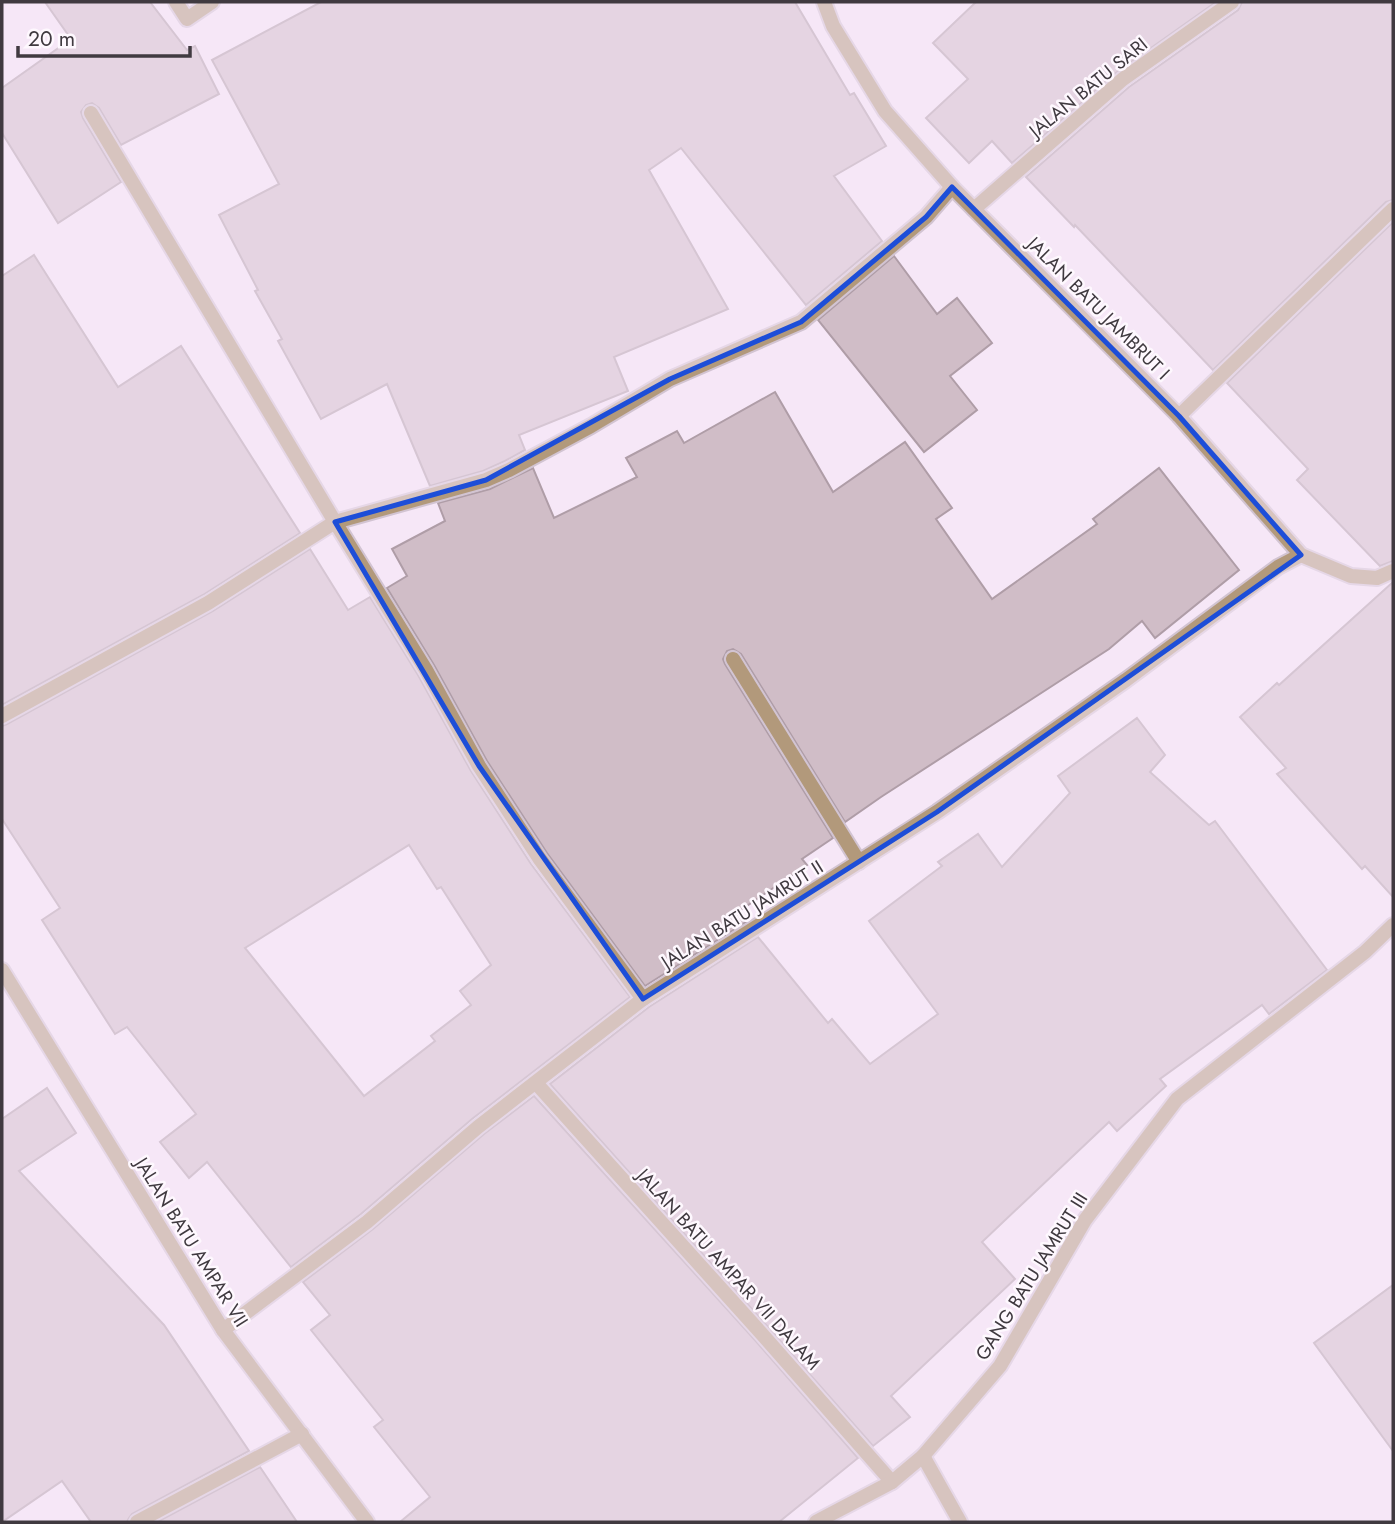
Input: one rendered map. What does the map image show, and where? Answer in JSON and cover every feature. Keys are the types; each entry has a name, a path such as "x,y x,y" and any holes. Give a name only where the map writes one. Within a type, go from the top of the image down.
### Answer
{"street":[{"path":"176,2 187,19 212,2"},
{"name":"JALAN BATU JAMBRUT I","path":"824,2 834,26 885,111 952,187 1179,416 1301,555 1351,576 1377,578 1393,571"},
{"name":"JALAN BATU SARI","path":"974,209 1123,79 1232,2"},
{"path":"91,113 426,670 487,778 539,858 643,999"},
{"path":"2,716 208,603 335,522 485,480 509,470 670,379 801,322 926,217 952,187"},
{"path":"1179,416 1393,209"},
{"name":"JALAN BATU JAMRUT II","path":"223,1330 367,1222 478,1127 643,999 937,812 1126,680 1278,567 1301,555"},
{"path":"733,659 859,862"},
{"name":"GANG BATU JAMRUT III","path":"923,1456 1000,1366 1085,1220 1177,1099 1364,952 1393,925"},
{"name":"JALAN BATU AMPAR VII","path":"2,970 223,1330 367,1522"},
{"name":"JALAN BATU AMPAR VII DALAM","path":"536,1083 892,1482"},
{"path":"136,1522 302,1434"},
{"path":"816,1522 892,1482 923,1456 960,1522"}],"highlighted area":[{"path":"952,187 1179,416 1301,555 937,812 643,999 479,766 335,522 486,480 670,379 801,322 926,217"}],"building":[{"path":"45,2 150,2 187,50 195,46 219,94 121,145 99,108 92,103 86,105 81,112 83,118 121,182 58,223 2,133 2,88 71,39"},
{"path":"321,2 795,2 850,95 854,93 886,146 834,176 882,241 806,305 681,148 649,170 728,309 614,357 628,391 519,435 525,450 505,461 483,471 430,486 387,384 321,419 278,341 282,339 255,291 258,290 219,215 279,184 212,60"},
{"path":"976,2 1216,2 1117,72 1012,163 992,141 969,163 926,118 968,79 933,43"},
{"path":"1242,2 1393,2 1393,200 1386,202 1213,370 1026,177 1129,87 1238,10"},
{"path":"1393,222 1393,561 1380,566 1297,480 1308,469 1227,383"},
{"path":"34,255 118,387 181,346 300,533 203,595 2,705 2,276"},
{"path":"894,256 937,314 957,298 992,343 950,376 977,410 924,452 818,320"},
{"path":"775,392 833,492 905,442 952,508 936,519 992,599 1097,524 1093,519 1159,468 1239,570 1155,638 1142,621 1109,649 845,822 741,654 733,649 727,651 723,659 725,664 833,838 802,859 807,865 738,912 746,922 645,986 547,853 487,761 434,665 387,588 407,576 392,549 445,521 438,503 490,489 533,468 554,518 637,477 626,458 677,431 684,443"},
{"path":"310,549 348,610 370,597 418,675 471,771 531,864 630,997 472,1119 361,1214 291,1267 207,1162 189,1178 160,1142 196,1114 127,1027 115,1034 42,920 60,908 2,819 2,726 213,611","holes":["409,845 437,889 441,887 491,965 460,991 471,1005 431,1036 435,1041 364,1096 245,948"]},
{"path":"1393,582 1393,897 1365,866 1362,869 1277,774 1286,768 1240,717"},
{"path":"1137,718 1165,755 1150,772 1209,825 1215,821 1327,970 1269,1014 1262,1005 1160,1079 1166,1086 1117,1131 1109,1122 982,1242 1015,1279 891,1396 910,1417 873,1446 550,1084 649,1007 758,937 828,1023 832,1019 870,1064 938,1014 869,921 942,866 938,862 978,834 1002,867 1070,793 1058,776"},
{"path":"47,1088 76,1133 19,1171 164,1325 249,1451 132,1514 127,1522 91,1522 62,1481 2,1522 2,1119"},
{"path":"534,1096 858,1458 779,1522 400,1522 430,1497 374,1427 383,1420 311,1330 330,1315 303,1282 373,1229 484,1134"},
{"path":"1393,1285 1393,1451 1314,1343"},
{"path":"260,1467 297,1522 157,1522"}]}
